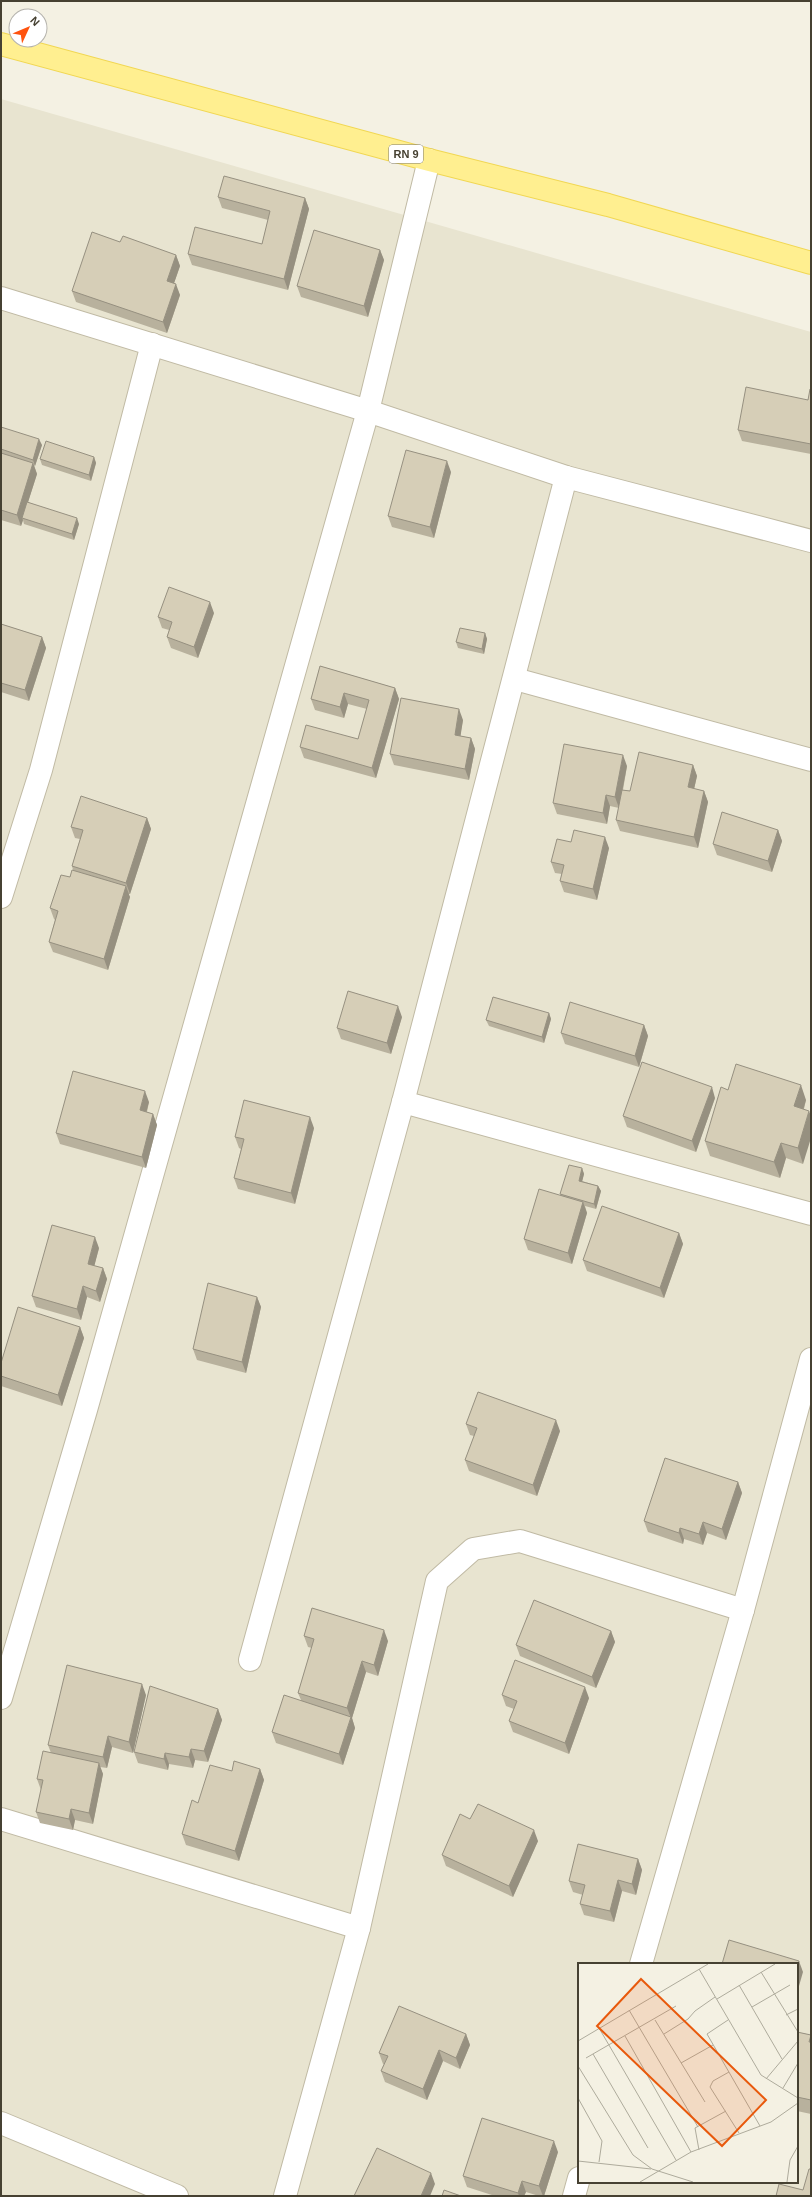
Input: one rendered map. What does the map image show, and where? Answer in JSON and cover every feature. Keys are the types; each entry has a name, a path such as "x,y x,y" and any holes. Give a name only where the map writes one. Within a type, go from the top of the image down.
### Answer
{"main road":[{"name":"RN 9","path":"1,44 429,160 608,205 811,263"}],"street":[{"path":"1,1698 86,1410 368,411 429,160"},
{"path":"1,298 368,411 566,477 811,541"},
{"path":"1,897 41,770 152,344"},
{"path":"250,1660 403,1102 515,679 566,477"},
{"path":"515,679 811,760"},
{"path":"403,1102 811,1214"},
{"path":"641,1963 743,1610 811,1359"},
{"path":"285,2196 359,1928 436,1581 473,1549 520,1541 743,1610"},
{"path":"1,1819 359,1928"},
{"path":"1,2123 177,2196"},
{"path":"574,2196 578,2182"}],"shaded area":[{"path":"1,99 811,332 811,2196 1,2196"}],"building":[{"path":"224,176 305,198 284,279 188,254 195,227 262,244 270,211 218,197"},
{"path":"314,230 380,250 364,306 297,286"},
{"path":"92,232 120,242 123,236 176,255 167,281 176,284 163,322 72,291"},
{"path":"746,387 808,400 811,389 811,444 738,430"},
{"path":"1,427 39,439 33,460 1,449"},
{"path":"46,441 94,457 89,475 40,459"},
{"path":"406,450 447,461 430,527 388,516"},
{"path":"1,453 33,463 17,515 1,510"},
{"path":"27,502 77,518 72,534 22,518"},
{"path":"169,587 210,602 194,647 167,637 172,622 158,617"},
{"path":"1,624 42,637 25,690 1,683"},
{"path":"460,628 485,633 482,649 456,642"},
{"path":"320,666 395,688 372,768 300,747 306,725 358,739 369,700 344,693 340,707 311,699"},
{"path":"401,698 459,709 455,735 471,738 465,769 390,754"},
{"path":"564,744 623,755 615,797 606,795 603,813 553,803"},
{"path":"639,752 693,765 688,787 704,791 694,837 616,820 622,790 630,791"},
{"path":"81,796 147,818 126,883 72,866 83,830 71,827"},
{"path":"722,812 778,830 768,861 713,844"},
{"path":"574,830 605,837 593,889 560,881 564,865 551,862 557,839 571,842"},
{"path":"72,870 126,886 104,959 49,942 58,911 50,908 61,875 70,877"},
{"path":"348,991 398,1006 387,1043 337,1028"},
{"path":"493,997 549,1013 542,1037 486,1020"},
{"path":"570,1002 644,1025 635,1056 561,1033"},
{"path":"642,1062 712,1087 692,1141 623,1116"},
{"path":"736,1064 801,1085 794,1106 809,1111 798,1148 781,1143 774,1162 705,1141 721,1087 728,1090"},
{"path":"73,1071 145,1091 140,1110 153,1114 142,1157 56,1133"},
{"path":"244,1100 310,1117 291,1193 234,1178 244,1139 235,1137"},
{"path":"569,1165 582,1168 579,1181 598,1186 594,1204 560,1194"},
{"path":"539,1189 583,1202 568,1253 524,1239"},
{"path":"602,1206 679,1233 660,1288 583,1260"},
{"path":"52,1225 95,1237 88,1264 103,1268 96,1291 83,1286 77,1309 32,1296"},
{"path":"208,1283 257,1297 242,1362 193,1349"},
{"path":"18,1307 80,1327 58,1395 1,1376 1,1363"},
{"path":"478,1392 556,1420 533,1485 465,1460 477,1428 466,1424"},
{"path":"665,1458 738,1482 722,1529 703,1522 699,1534 680,1528 679,1533 644,1521"},
{"path":"534,1600 611,1631 592,1677 516,1645"},
{"path":"312,1608 384,1630 374,1665 362,1661 347,1708 298,1693 314,1639 304,1636"},
{"path":"515,1660 585,1687 565,1743 509,1721 517,1701 502,1695"},
{"path":"67,1665 142,1684 129,1742 108,1736 103,1757 48,1745"},
{"path":"150,1686 218,1709 204,1751 191,1749 189,1757 165,1753 164,1759 134,1752"},
{"path":"284,1695 351,1717 339,1754 272,1732"},
{"path":"43,1751 99,1763 89,1813 71,1809 69,1819 36,1812 43,1780 37,1779"},
{"path":"234,1761 260,1769 235,1851 182,1834 192,1800 198,1803 210,1765 232,1771"},
{"path":"478,1804 534,1830 509,1886 442,1855 460,1814 470,1819"},
{"path":"578,1844 638,1859 632,1884 618,1880 610,1911 580,1904 585,1885 569,1881"},
{"path":"729,1940 799,1961 798,1965 798,1963 722,1963"},
{"path":"399,2006 466,2034 456,2058 439,2050 423,2089 381,2071 388,2056 379,2053"},
{"path":"798,2032 811,2035 809,2042 811,2042 811,2100 798,2097"},
{"path":"482,2118 554,2141 539,2186 522,2181 518,2193 463,2176"},
{"path":"377,2148 431,2173 421,2196 354,2196"},
{"path":"809,2169 811,2169 811,2196 776,2196 779,2184 803,2190"},
{"path":"444,2190 461,2196 442,2196"}]}
